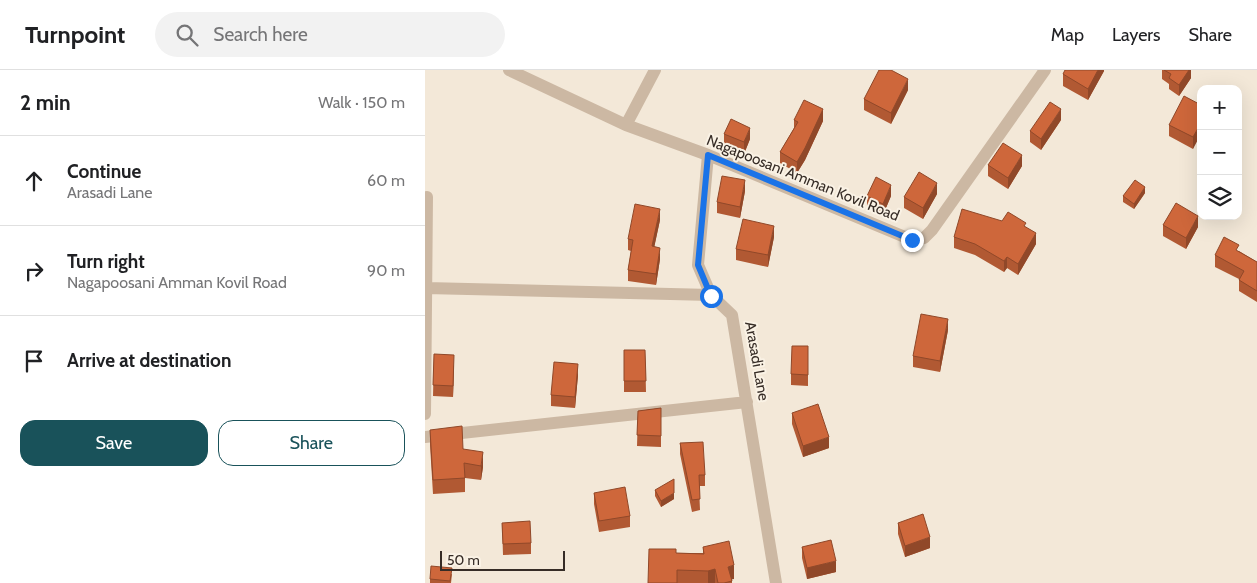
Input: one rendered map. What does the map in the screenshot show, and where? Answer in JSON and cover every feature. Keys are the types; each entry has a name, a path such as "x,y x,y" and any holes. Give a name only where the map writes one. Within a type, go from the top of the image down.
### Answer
{"street":[{"name":"Nagapoosani Amman Kovil Road","path":"509,70 626,124 708,155 912,240 924,238 1045,70"},
{"path":"626,124 655,70"},
{"name":"Arasadi Lane","path":"708,155 698,265 711,296 732,315 776,583"},
{"path":"425,414 427,198"},
{"path":"426,288 711,296"},
{"path":"425,437 747,402"}],"building":[{"path":"879,70 891,70 908,79 891,113 864,99"},
{"path":"1065,70 1098,70 1088,89 1063,74"},
{"path":"1164,70 1189,70 1179,85 1169,78 1171,74"},
{"path":"1184,96 1197,103 1197,130 1193,137 1169,125"},
{"path":"804,100 823,109 797,162 780,152 798,122 794,120"},
{"path":"1050,102 1061,109 1041,139 1030,131"},
{"path":"731,119 750,128 744,142 724,134"},
{"path":"1003,143 1022,155 1008,178 988,165"},
{"path":"919,172 937,183 923,208 904,197"},
{"path":"722,176 745,180 740,207 717,202"},
{"path":"876,177 891,185 883,204 867,196"},
{"path":"1135,180 1145,187 1134,204 1123,196"},
{"path":"1176,203 1197,215 1186,238 1163,225"},
{"path":"635,204 660,209 652,246 660,248 656,274 628,270 633,240 628,239"},
{"path":"962,209 1002,221 1008,212 1026,223 1024,226 1036,233 1018,264 1007,257 1004,261 975,244 954,237"},
{"path":"743,219 774,226 768,255 736,249"},
{"path":"1224,237 1239,245 1236,250 1257,262 1257,291 1239,280 1244,271 1215,255"},
{"path":"921,314 948,319 940,361 913,356"},
{"path":"792,346 808,346 808,375 791,374"},
{"path":"624,350 645,350 646,381 624,381"},
{"path":"434,354 454,355 453,386 433,385"},
{"path":"554,362 578,364 575,397 551,395"},
{"path":"818,404 829,437 803,446 792,413"},
{"path":"661,408 661,436 637,435 638,411"},
{"path":"462,426 463,449 483,452 481,466 464,463 465,478 433,480 430,430"},
{"path":"703,442 705,475 699,475 700,499 692,500 680,443"},
{"path":"674,479 674,493 661,501 655,490"},
{"path":"625,487 630,516 599,521 594,493"},
{"path":"923,514 930,537 905,546 898,523"},
{"path":"530,521 531,543 503,544 502,523"},
{"path":"831,540 836,561 807,568 802,547"},
{"path":"729,541 734,565 728,567 732,581 718,583 715,569 708,571 677,570 677,583 648,583 649,549 676,549 676,553 704,554 703,547"},
{"path":"431,566 452,568 450,581 430,579"}],"route":[{"path":"711,296 698,265 708,155 912,240"}]}
